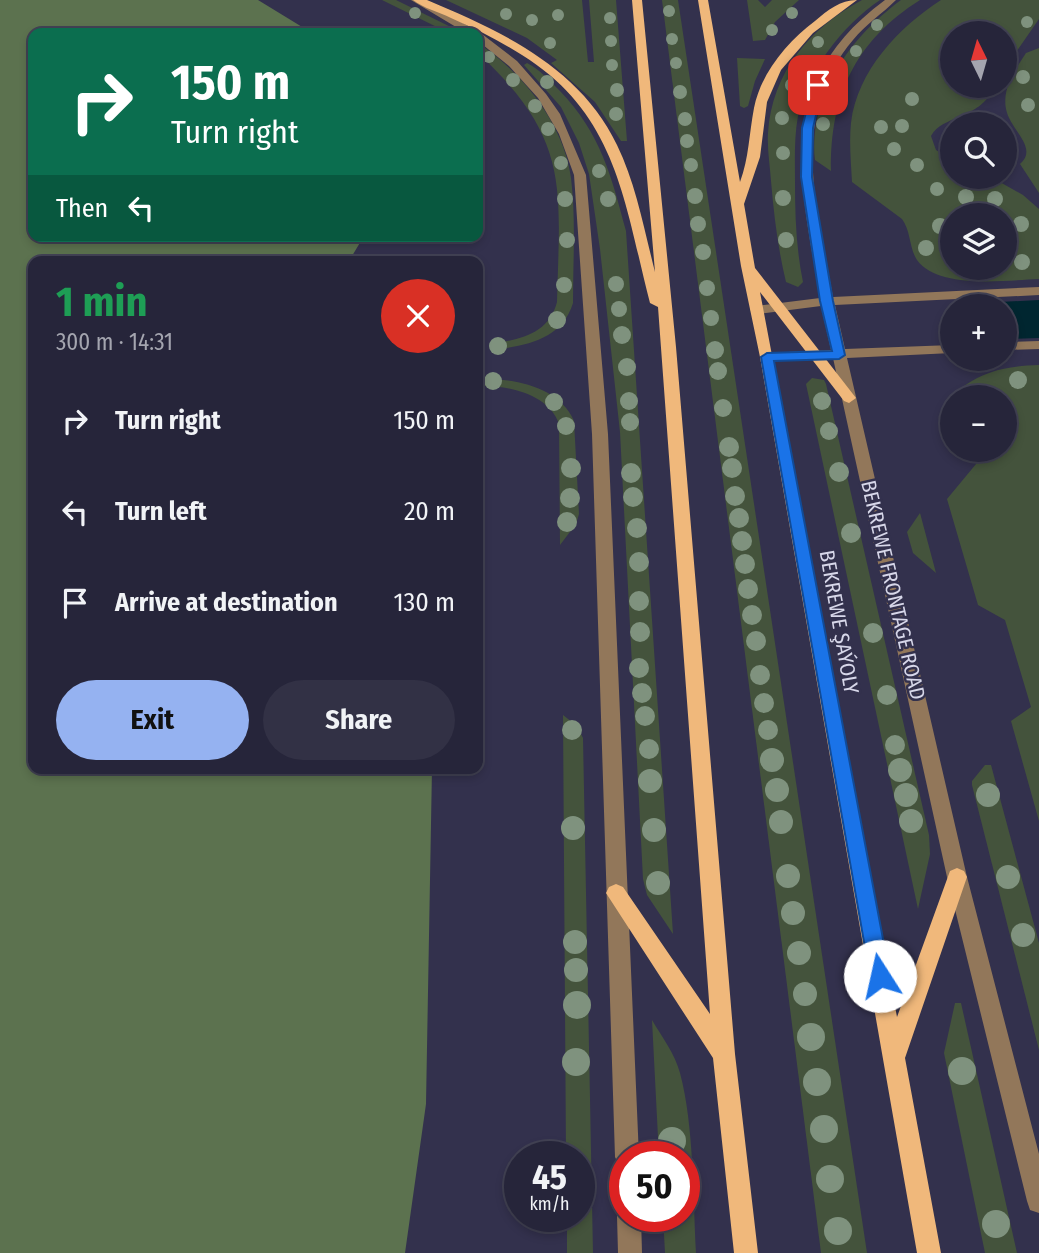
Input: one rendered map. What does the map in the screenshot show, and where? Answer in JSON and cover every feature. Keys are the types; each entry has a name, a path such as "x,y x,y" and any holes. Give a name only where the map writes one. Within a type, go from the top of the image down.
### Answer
{"main road":[{"path":"417,0 480,28"},
{"path":"637,0 669,347 724,1054 746,1253"},
{"name":"BEKREWE ŞAÝOLY","path":"703,0 748,266 767,357 929,1253"},
{"path":"738,205 755,153 761,103 773,76 795,42 814,24 852,0"},
{"path":"483,30 513,43 537,60 586,104 610,141 623,174 669,347"},
{"path":"748,266 849,398"},
{"path":"894,1056 957,877"},
{"path":"617,893 724,1054"}],"street":[{"path":"417,0 465,28"},
{"name":"BEKREWE FRONTAGE ROAD","path":"891,0 868,17 829,64 812,102 807,128 806,177 827,301 957,877 1039,1201"},
{"path":"483,39 498,49 551,108 571,142 580,175 600,434 626,1141"},
{"path":"757,310 827,301 1039,291"},
{"path":"1017,346 1039,345"},
{"path":"767,357 940,350"},
{"path":"630,1232 631,1253"}],"green space":[{"path":"0,0 258,0 304,28 28,28 28,242 360,242 352,256 28,256 28,774 432,774 426,1104 405,1253 0,1253"},
{"path":"382,0 396,0 453,28 439,28"},
{"path":"446,0 582,0 588,62 594,62 589,0 616,0 627,141 621,141 595,102 551,63 557,60 527,38"},
{"path":"662,0 678,0 867,1253 821,1253"},
{"path":"747,0 758,0 765,7 772,0 799,0 775,22 765,40 753,41"},
{"path":"862,0 880,0 852,23 828,51 809,83 798,116 795,206 803,282 798,287 786,282 773,207 768,151 771,111 786,71 810,38 843,11"},
{"path":"901,0 920,0 879,33 863,52 851,73 835,118 831,171 815,160 815,135 826,90 837,69 865,32"},
{"path":"941,0 1039,0 1039,19 1017,51 1017,21 940,21 940,98 988,98 970,112 940,112 940,126 931,136 936,150 940,152 940,189 1012,189 1039,209 1039,279 1017,280 1017,203 940,203 940,276 917,260 902,219 852,182 850,145 855,104 871,68 882,52 910,23"},
{"path":"483,47 525,84 560,138 571,178 573,303 560,325 541,339 491,350 490,344 522,337 540,328 553,313 557,302 559,226 558,194 553,166 544,139 530,112 483,58"},
{"path":"1039,48 1039,193 1020,164 1025,158 1025,145 1017,131 1017,112 1007,112 1005,101 1005,98 1017,98 1017,68 1026,53"},
{"path":"737,58 765,59 748,106 744,108 740,106"},
{"path":"527,63 560,91 586,123 603,156 626,231 673,934 647,895 643,879 620,432 589,174 579,143 561,107 524,65"},
{"path":"966,280 1016,280 992,281"},
{"path":"1039,365 1039,821 1011,721 1031,707 1005,620 978,605 947,499 978,462 1017,462 1017,385 966,385 997,371 1017,371 1019,366"},
{"path":"812,378 824,380 826,384 929,835 930,854 918,909 806,384"},
{"path":"485,379 524,384 548,393 559,401 574,421 579,514 576,524 560,545 559,424 554,414 539,400 529,394 507,388 485,386"},
{"path":"920,513 936,573 913,553 907,532"},
{"path":"563,715 577,726 583,738 591,1141 566,1141"},
{"path":"985,765 991,765 1039,943 1039,1050 972,785 972,781"},
{"path":"955,1003 961,1003 1017,1253 985,1253 944,1053"},
{"path":"652,1020 675,1059 680,1073 690,1141 658,1141"},
{"path":"567,1232 593,1232 593,1253 567,1253"},
{"path":"664,1232 695,1232 696,1253 665,1253"}],"water":[{"path":"1039,300 1039,338 1017,339 1017,301"}],"route":[{"path":"818,85 807,128 806,177 839,355 767,357 880,976"}]}
